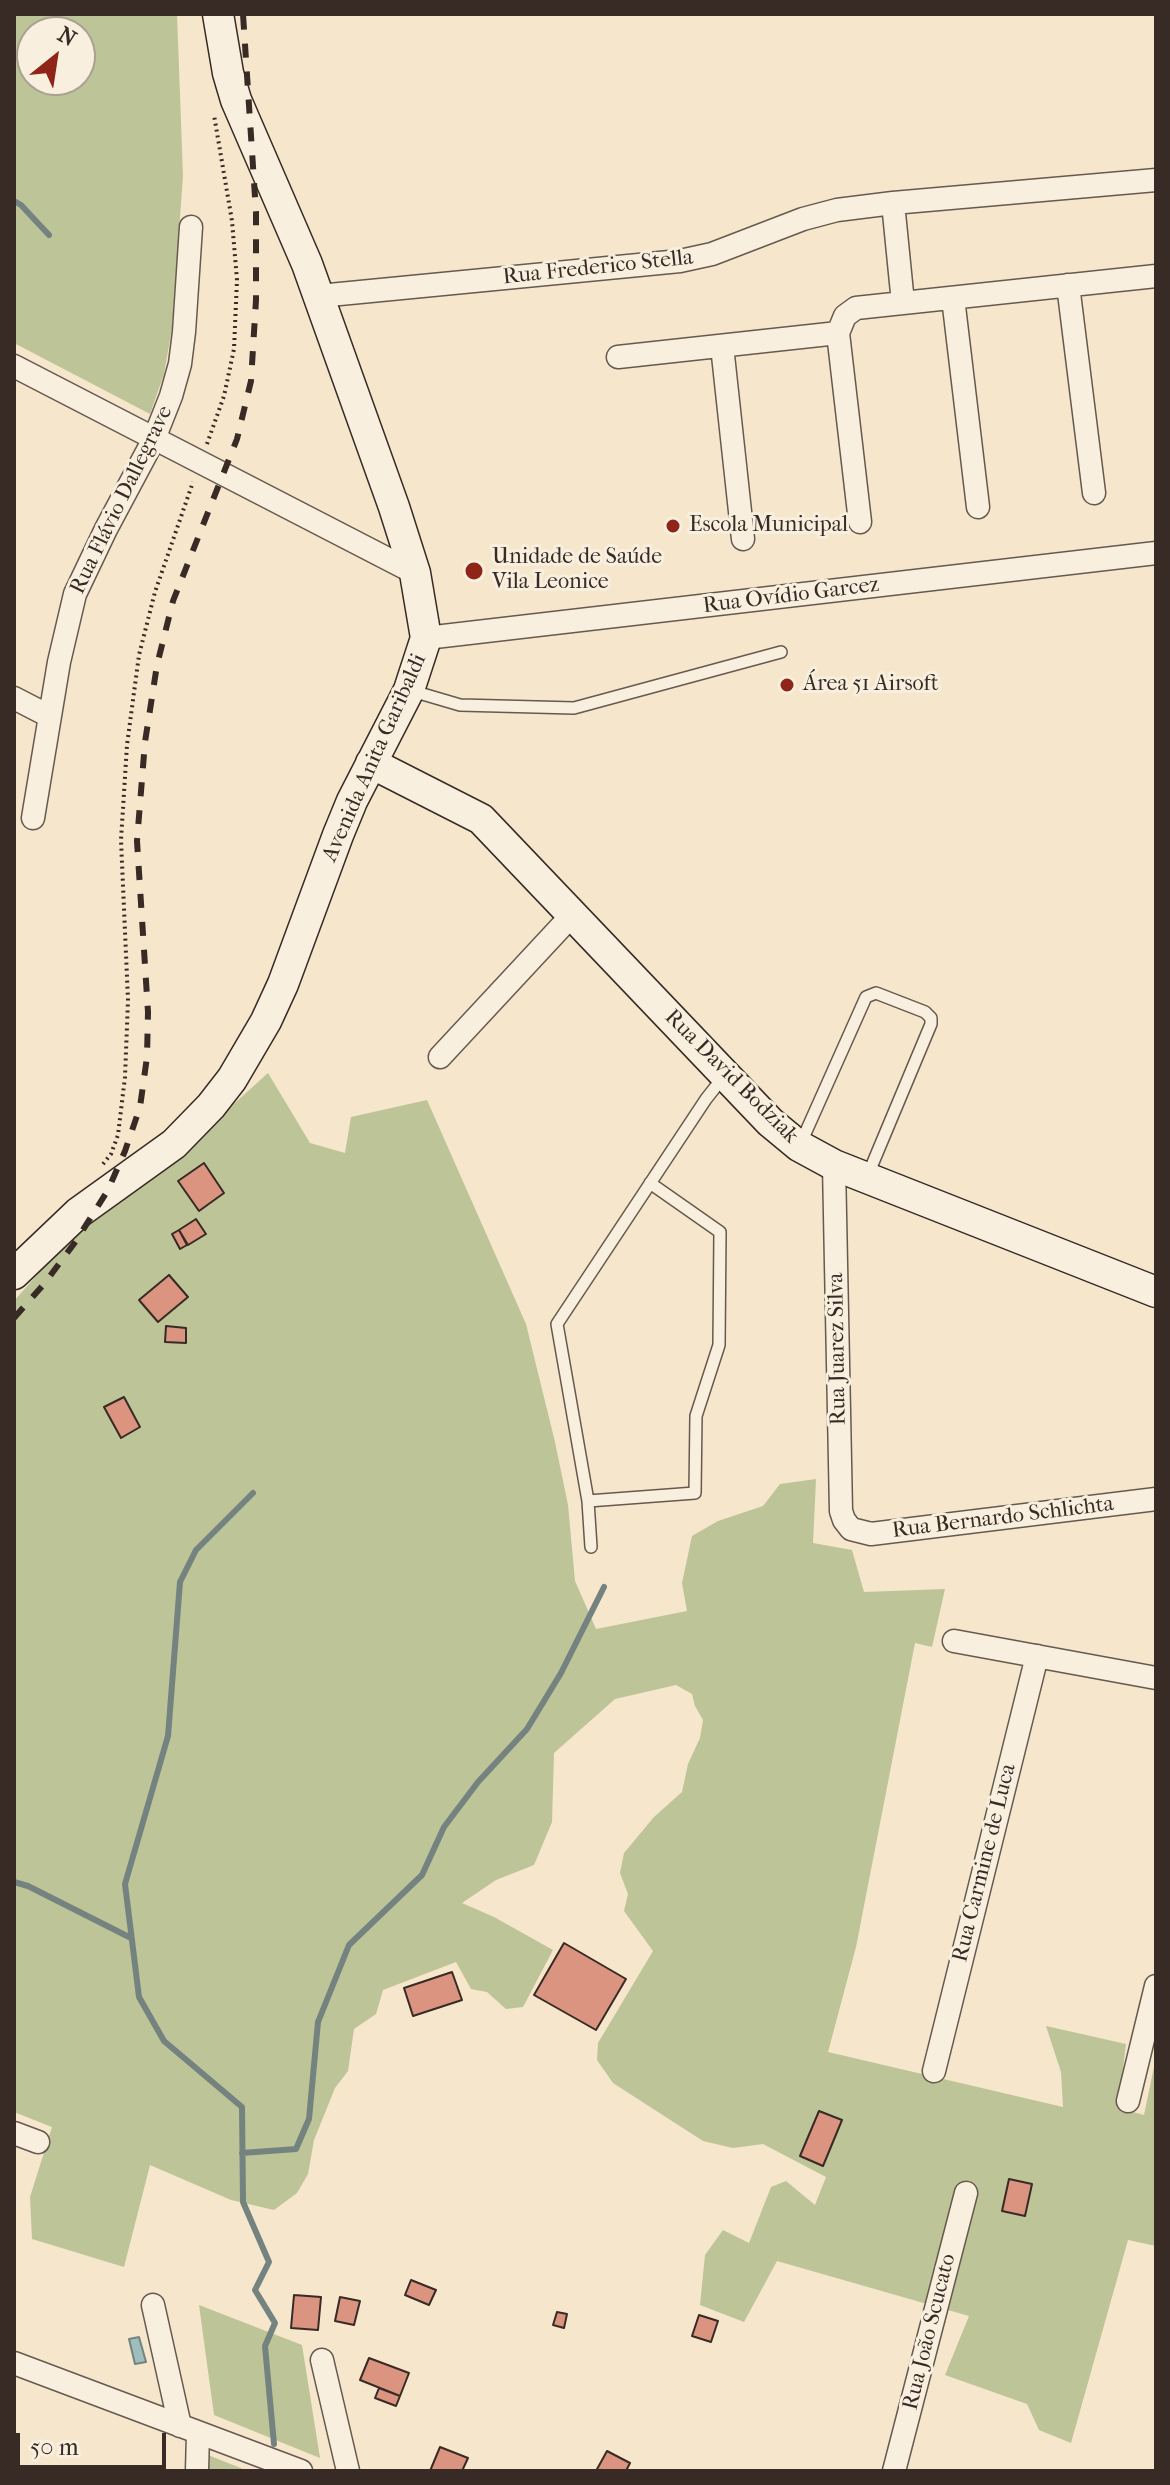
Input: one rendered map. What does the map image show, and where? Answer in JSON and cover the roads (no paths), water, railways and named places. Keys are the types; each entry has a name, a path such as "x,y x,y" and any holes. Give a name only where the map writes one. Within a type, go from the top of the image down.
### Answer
{"main road":[{"name":"Avenida Anita Garibaldi","path":"14,1274 78,1213 174,1144 232,1079 255,1042 283,984 338,835 409,690 426,638 415,573 394,507 319,296 236,100 218,14"},
{"name":"Rua David Bodziak","path":"371,763 481,819 783,1135 799,1146 834,1165 1156,1292"}],"street":[{"name":"Rua Frederico Stella","path":"319,296 680,261 712,254 820,214 893,203 1156,180"},
{"path":"893,203 903,303"},
{"name":"Rua Flávio Dallegrave","path":"33,818 65,627 75,594 154,439 180,364 191,227"},
{"path":"860,522 838,333 845,316 856,308 1156,276"},
{"path":"1068,285 1094,493"},
{"path":"953,298 978,507"},
{"path":"618,357 838,333"},
{"path":"722,346 743,539"},
{"path":"14,366 415,573"},
{"name":"Rua Ovídio Garcez","path":"426,638 1156,553"},
{"path":"14,698 49,716"},
{"path":"440,1057 573,914"},
{"name":"Rua Juarez Silva","path":"834,1165 841,1511 851,1529"},
{"name":"Rua Bernardo Schlichta","path":"851,1529 871,1534 1156,1499"},
{"path":"954,1641 1156,1678"},
{"name":"Rua Carmine de Luca","path":"934,2071 1037,1656"},
{"path":"1128,2101 1156,1986"},
{"path":"14,2133 38,2142"},
{"name":"Rua João Scucato","path":"894,2471 966,2193"},
{"path":"153,2305 189,2429 197,2471"},
{"path":"322,2360 348,2471"},
{"path":"14,2363 301,2471"}],"lane":[{"path":"409,690 460,705 574,708 781,652"},
{"path":"799,1146 866,997 876,993 925,1012 931,1018 931,1024 867,1178"},
{"path":"591,1547 588,1501 557,1324 725,1075"},
{"path":"588,1501 695,1493 696,1416 719,1345 720,1232 650,1183"}],"water":[{"path":"139,2337 146,2362 135,2364 129,2339"}],"waterway":[{"path":"14,201 49,235"},
{"path":"253,1493 196,1550 180,1582 168,1736 125,1884 139,1997 164,2041 242,2107 243,2202 269,2262 255,2290 275,2323 265,2346 274,2444"},
{"path":"242,2153 296,2149 309,2119 318,2022 349,1945 422,1875 444,1827 478,1782 527,1729 561,1673 604,1587"},
{"path":"14,1882 28,1886 131,1938"}],"railway":[{"path":"14,1318 76,1241 108,1190 140,1107 147,1057 148,1012 137,841 145,742 157,665 173,601 237,439 251,381 256,300 256,212 243,14"}],"place":[{"name":"Escola Municipal","path":"673,526"},
{"name":"Unidade de Saúde Vila Leonice","path":"474,571"},
{"name":"Área 51 Airsoft","path":"787,685"}]}
